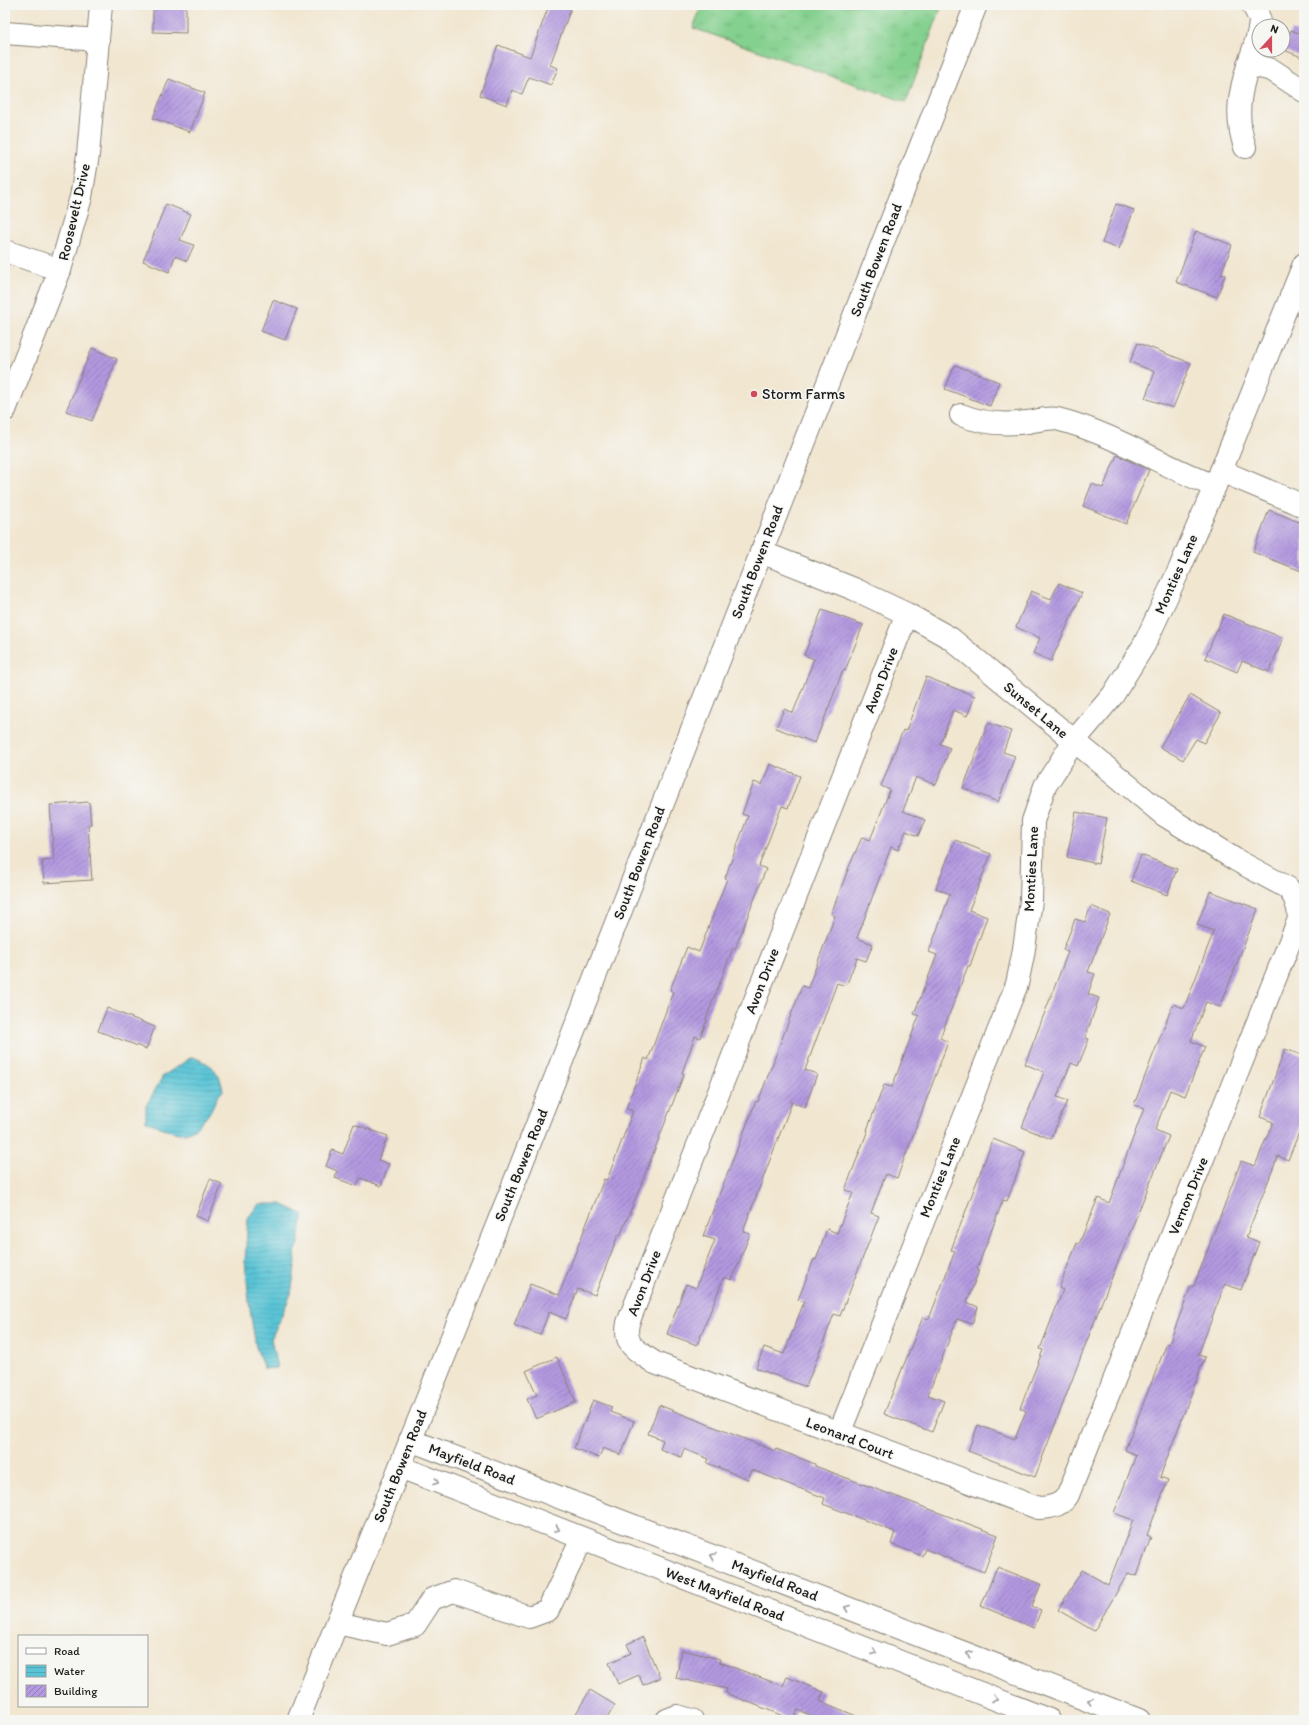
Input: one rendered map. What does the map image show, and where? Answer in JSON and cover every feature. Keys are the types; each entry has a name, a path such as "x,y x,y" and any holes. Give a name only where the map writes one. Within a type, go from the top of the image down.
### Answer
{"street":[{"name":"Roosevelt Drive","path":"5,410 60,270 81,197 86,162 101,5"},
{"name":"South Bowen Road","path":"298,1720 516,1178 976,5"},
{"path":"1245,147 1240,131 1239,110 1242,88 1248,64 1256,46 1260,20 1253,5"},
{"path":"5,33 98,40"},
{"path":"1248,64 1272,70 1304,91"},
{"path":"5,251 60,270"},
{"name":"Monties Lane","path":"839,1434 1017,984 1031,901 1033,821 1045,786 1074,741 1113,695 1144,645 1180,568 1218,479 1304,264"},
{"path":"961,415 973,420 991,424 1019,423 1056,418 1101,433 1195,478 1218,479 1304,506"},
{"name":"Sunset Lane","path":"761,552 854,589 907,614 950,638 1164,815 1236,860 1288,888 1294,897"},
{"name":"Avon Drive","path":"633,1348 628,1342 626,1333 628,1323 907,614"},
{"name":"Vernon Drive","path":"1068,1495 1299,919 1298,908 1294,897"},
{"name":"Leonard Court","path":"633,1348 655,1363 839,1434 1038,1508 1051,1508 1066,1499 1068,1495"},
{"name":"Mayfield Road","path":"410,1440 1139,1720"},
{"name":"West Mayfield Road","path":"400,1468 1049,1720"},
{"path":"337,1623 388,1634 415,1625 432,1600 454,1591 529,1617 548,1610 582,1538"},
{"path":"667,1720 677,1716 692,1720"}],"green space":[{"path":"702,5 942,5 906,102 693,28"}],"water":[{"path":"192,1057 209,1065 214,1069 220,1078 223,1091 216,1100 211,1111 195,1129 188,1132 173,1132 146,1121 146,1106 163,1076"},
{"path":"259,1204 281,1204 304,1215 299,1234 299,1244 295,1252 296,1261 291,1294 271,1339 277,1368 264,1369 256,1347 250,1310 245,1261 248,1218"}],"building":[{"path":"153,5 186,5 186,33 153,32"},
{"path":"549,5 562,5 571,8 550,65 558,68 551,85 529,77 522,94 512,90 507,105 480,95 498,45 530,57"},
{"path":"1291,30 1304,35 1304,58 1291,53"},
{"path":"169,79 205,93 190,132 153,118"},
{"path":"166,204 191,214 180,240 194,245 187,261 175,256 169,272 143,261"},
{"path":"1116,204 1134,210 1119,249 1102,243"},
{"path":"1196,231 1232,245 1221,274 1225,275 1217,297 1176,282"},
{"path":"273,300 297,309 285,340 261,331"},
{"path":"1138,343 1191,363 1173,408 1145,398 1155,372 1130,362"},
{"path":"92,348 117,359 92,421 66,411"},
{"path":"955,365 999,382 990,406 945,389"},
{"path":"1117,455 1149,470 1126,524 1083,506 1092,484 1103,488"},
{"path":"1269,510 1304,524 1304,572 1253,552"},
{"path":"1059,583 1082,593 1051,661 1033,653 1040,638 1016,627 1031,591 1051,599"},
{"path":"822,610 863,625 845,671 843,670 815,743 776,728 784,709 793,713 814,659 804,655"},
{"path":"1224,614 1283,638 1269,672 1242,661 1237,672 1205,658"},
{"path":"926,677 975,696 967,716 953,710 940,744 950,748 936,785 916,777 903,811 925,820 918,836 906,831 898,850 891,847 857,938 873,944 866,961 857,958 846,986 837,983 805,1070 817,1074 805,1107 792,1102 743,1231 750,1234 732,1280 724,1277 697,1345 667,1334 686,1284 696,1288 715,1240 703,1236 756,1101 758,1102 802,986 808,988 835,916 831,914 849,867 862,837 870,840 890,790 881,786 903,730 906,731"},
{"path":"1190,695 1221,713 1204,743 1196,739 1183,760 1160,747"},
{"path":"988,723 1011,731 1003,752 1015,756 998,802 963,788"},
{"path":"770,764 800,776 788,808 782,806 774,826 759,866 766,869 735,949 733,948 700,1038 695,1036 682,1073 684,1074 642,1182 620,1236 618,1235 595,1295 578,1289 566,1319 549,1312 540,1335 514,1325 530,1284 559,1295 604,1179 607,1180 633,1111 626,1108 645,1058 648,1060 673,992 670,990 687,947 699,952 727,879 725,878 748,816 742,814 754,782 762,785"},
{"path":"89,802 91,824 88,825 92,880 44,883 42,861 54,860 50,805"},
{"path":"1076,812 1107,818 1098,864 1067,857"},
{"path":"955,840 991,854 969,910 987,917 970,966 968,966 940,1038 948,1042 897,1178 886,1174 871,1213 879,1216 840,1316 834,1314 806,1387 756,1368 764,1347 784,1354 804,1302 798,1300 814,1259 816,1260 827,1229 837,1233 853,1193 845,1190 884,1085 892,1087 919,1016 914,1014 937,955 929,952 950,894 936,888"},
{"path":"1141,855 1177,869 1167,895 1131,881"},
{"path":"1210,891 1258,909 1220,1007 1206,1002 1191,1041 1205,1047 1185,1096 1170,1090 1155,1130 1169,1136 1101,1304 1035,1477 968,1451 978,1425 1015,1439 1026,1411 1020,1408 1043,1350 1040,1349 1063,1290 1059,1288 1077,1243 1079,1244 1098,1198 1109,1203 1144,1108 1134,1105 1150,1063 1173,1004 1184,1008 1214,931 1197,925"},
{"path":"1091,906 1110,914 1088,972 1095,974 1088,994 1099,998 1085,1038 1089,1039 1078,1066 1071,1063 1057,1097 1067,1101 1051,1139 1022,1127 1044,1072 1025,1064 1068,952 1063,950 1075,919 1085,922"},
{"path":"107,1008 155,1027 146,1049 98,1031"},
{"path":"1285,1049 1304,1056 1304,1120 1288,1160 1278,1156 1246,1237 1259,1242 1241,1290 1225,1284 1198,1355 1205,1357 1160,1477 1168,1480 1147,1535 1151,1537 1137,1576 1128,1573 1094,1631 1058,1610 1082,1570 1108,1585 1133,1520 1114,1513 1136,1455 1125,1450 1167,1343 1169,1344 1191,1286 1194,1286 1241,1161 1255,1166 1273,1122 1260,1117"},
{"path":"354,1124 388,1136 378,1160 389,1164 381,1186 360,1178 357,1186 335,1178 337,1171 326,1166 332,1150 343,1154"},
{"path":"993,1139 1025,1152 1007,1201 1003,1200 977,1269 979,1270 967,1302 978,1307 972,1324 957,1319 928,1395 944,1401 932,1432 884,1414 923,1317 929,1319 955,1251 951,1250"},
{"path":"210,1179 222,1184 208,1221 196,1216"},
{"path":"557,1357 576,1402 536,1419 527,1399 537,1395 526,1371"},
{"path":"593,1400 612,1407 610,1412 634,1421 621,1455 603,1448 599,1458 574,1448"},
{"path":"659,1405 775,1451 776,1449 815,1464 815,1466 998,1535 984,1572 925,1549 922,1556 891,1544 895,1532 823,1504 825,1498 752,1470 748,1479 707,1463 709,1459 684,1449 681,1457 660,1449 663,1440 648,1434"},
{"path":"997,1567 1041,1584 1032,1606 1041,1610 1034,1628 981,1606"},
{"path":"643,1637 660,1678 643,1685 639,1675 618,1684 609,1663 631,1653 627,1644"},
{"path":"682,1650 720,1659 719,1662 783,1686 787,1677 824,1692 820,1701 866,1720 823,1720 798,1710 793,1720 726,1693 727,1689 676,1678"},
{"path":"590,1690 615,1705 606,1720 572,1720"}],"place":[{"name":"Storm Farms","path":"754,394"}]}
